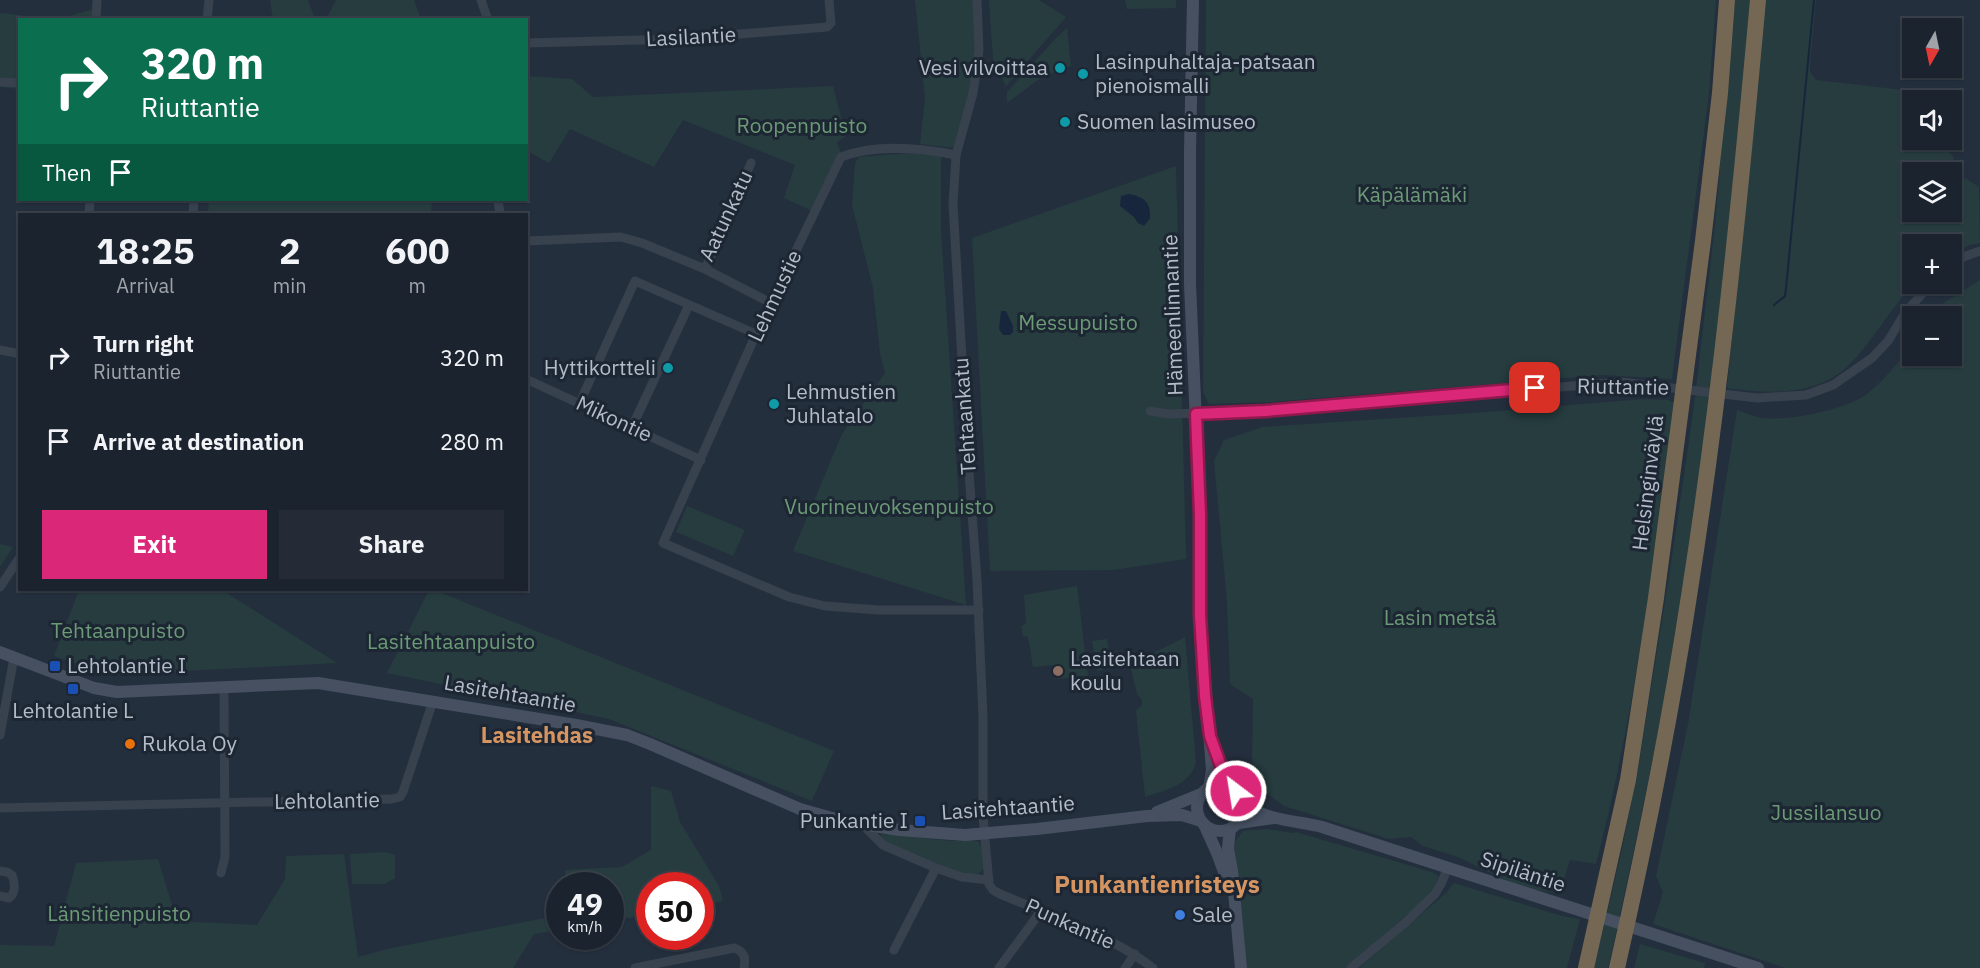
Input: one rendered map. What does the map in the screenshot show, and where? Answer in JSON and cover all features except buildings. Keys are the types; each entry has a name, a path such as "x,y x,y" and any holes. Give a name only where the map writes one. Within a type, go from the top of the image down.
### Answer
{"highway":[{"name":"Helsinginväylä","path":"1586,968 1628,780 1656,598 1720,93 1727,0"},
{"path":"1617,968 1658,779 1689,597 1734,249 1758,0"}],"street":[{"path":"96,18 97,0"},
{"path":"207,18 209,0"},
{"path":"481,0 487,18"},
{"name":"Lasilantie","path":"528,43 678,39 827,27 831,23 829,0"},
{"name":"Tehtaankatu","path":"977,0 979,50 973,93 956,155 953,204 979,610 983,717 983,816 986,833"},
{"name":"Hämeenlinnantie","path":"1193,0 1190,273 1200,515 1200,615 1212,770 1205,791"},
{"path":"0,82 18,83"},
{"name":"Lehmustie","path":"956,155 929,151 890,150 854,153 841,158 756,334 663,543 796,599 835,608 908,611 979,610"},
{"name":"Aatunkatu","path":"528,241 621,237 642,243 705,269 751,163"},
{"path":"1962,258 1980,251"},
{"path":"705,269 771,303"},
{"path":"580,402 635,281 756,334"},
{"name":"Riuttantie","path":"1150,411 1168,414 1196,414 1265,411 1621,382 1758,398 1793,397 1833,385 1872,358 1922,294"},
{"path":"632,427 689,305"},
{"path":"0,350 18,354"},
{"name":"Mikontie","path":"528,380 701,460"},
{"path":"0,587 18,560"},
{"name":"Lasitehtaantie","path":"0,652 94,688 117,692 318,683 627,735 789,804 820,815 863,825 934,833 986,833 1147,816 1182,815 1202,823"},
{"path":"0,735 14,657"},
{"path":"221,873 225,856 224,687"},
{"name":"Lehtolantie","path":"0,808 397,798 403,792 433,701"},
{"name":"Hämeenlinnantie","path":"1210,736 1236,792"},
{"path":"1234,898 1218,853 1202,823 1197,808 1205,791 1222,785 1236,792 1243,809 1234,826 1228,848 1232,871 1240,968"},
{"name":"Lasitehtaantie","path":"1147,816 1205,791"},
{"name":"Sipiläntie","path":"1236,792 1255,810 1275,818 1322,827 1758,968"},
{"name":"Sipiläntie","path":"1234,826 1275,818"},
{"path":"1202,823 1214,831 1234,826"},
{"path":"863,825 883,846 962,877 988,880 986,833"},
{"path":"1351,968 1406,922 1435,894 1442,884 1448,867"},
{"path":"894,950 936,868"},
{"path":"0,871 12,875 15,886 9,898 0,896"},
{"name":"Punkantie","path":"988,880 990,887 1000,894 1135,954 1154,968"},
{"path":"999,968 1041,911"},
{"path":"635,968 734,948 744,956 744,968"},
{"path":"1125,968 1135,954"}],"green space":[{"path":"270,0 308,0 315,18 273,18"},
{"path":"336,0 414,0 421,18 327,18"},
{"path":"915,0 973,0 976,48 970,91 955,148 920,144 925,99"},
{"path":"989,0 1039,0 1066,17 1006,86 993,60"},
{"path":"1125,0 1176,0 1176,8 1127,9"},
{"name":"Käpälämäki","path":"1206,0 1716,0 1709,94 1672,379 1603,375 1271,402 1209,404 1203,392"},
{"path":"1734,0 1752,0 1703,458 1673,653 1612,951 1608,968 1594,968 1638,769 1694,406 1715,225"},
{"path":"1765,0 1816,0 1810,72 1816,80 1904,90 1902,150 1947,150 1954,158 1954,162 1902,162 1902,222 1962,222 1962,176 1979,187 1980,243 1962,249 1962,234 1902,234 1902,294 1905,294 1847,367 1821,383 1806,388 1775,392 1727,388"},
{"path":"96,8 96,18 63,18"},
{"path":"0,13 46,18 18,18 18,89 0,87"},
{"path":"1067,28 1071,66 1042,77 1007,103 1007,92"},
{"name":"Roopenpuisto","path":"528,76 572,79 593,97 833,86 846,136 837,142 841,153 812,211 784,198 795,165 683,120 654,167 570,129 549,163 528,152"},
{"name":"Vuorineuvoksenpuisto","path":"910,153 941,156 941,231 966,605 793,551 842,434 885,373 880,353 873,288 852,205 855,163 859,157"},
{"name":"Messupuisto","path":"1176,166 1186,559 1113,570 990,571 972,238"},
{"path":"209,201 432,201 431,213 208,213"},
{"name":"Jussilansuo","path":"1980,280 1980,968 1785,968 1653,924 1663,892 1656,876 1688,724 1737,410 1760,417 1788,418 1845,405 1867,394 1902,357 1902,366 1962,366 1962,306 1940,306 1958,294 1962,294 1962,291"},
{"name":"Lasin metsä","path":"1643,399 1668,400 1675,406 1633,694 1596,864 1570,860 1562,886 1555,893 1520,887 1458,857 1423,846 1411,837 1389,839 1284,806 1265,792 1252,761 1253,699 1230,684 1227,602 1214,461 1224,440 1262,427"},
{"path":"687,506 745,530 733,556 676,532"},
{"path":"0,544 13,547 0,567"},
{"path":"1077,586 1088,676 1057,679 1055,665 1033,667 1028,637 1023,636 1021,626 1026,624 1024,595"},
{"name":"Tehtaanpuisto","path":"79,591 224,591 337,663 110,675 54,656"},
{"name":"Lasitehtaanpuisto","path":"428,591 436,591 834,751 812,801 609,719 387,673"},
{"path":"1185,637 1196,763 1193,771 1182,782 1145,797 1136,711 1142,705 1142,700 1137,694 1130,665"},
{"path":"1107,639 1112,668 1097,671 1092,641"},
{"path":"651,786 671,791 680,822 710,872 636,872 636,916 624,919 624,872 565,872 565,870 622,867 651,850"},
{"path":"1267,829 1296,832 1415,867 1434,873 1438,876 1439,881 1434,891 1346,968 1247,968 1234,843 1243,831"},
{"path":"882,834 979,842 983,852 983,869 978,874 971,875 927,861 885,843 879,837"},
{"path":"386,852 395,855 395,878 385,884 352,884 350,854"},
{"name":"Länsitienpuisto","path":"344,854 358,957 387,949 546,918 546,932 534,934 513,968 0,968 0,945 54,946 76,863 158,859 177,921 257,925 285,879 286,856"},
{"path":"714,878 719,886 723,901 714,903"},
{"path":"1454,883 1562,916 1580,919 1567,968 1359,968 1446,893"},
{"path":"1640,944 1705,963 1704,968 1634,968"}],"water":[{"path":"1129,194 1142,198 1149,208 1150,218 1144,226 1120,206 1121,196"},
{"path":"1001,311 1006,311 1013,326 1013,332 1010,335 1003,335 999,329"}],"waterway":[{"path":"1774,305 1785,296 1814,0"}],"place":[{"name":"Vesi vilvoittaa","path":"1060,68"},
{"name":"Lasinpuhaltaja-patsaan pienoismalli","path":"1083,74"},
{"name":"Suomen lasimuseo","path":"1065,122"},
{"name":"Hyttikortteli","path":"668,368"},
{"name":"Lehmustien Juhlatalo","path":"774,404"},
{"name":"Lehtolantie I","path":"55,666"},
{"name":"Lasitehtaan koulu","path":"1058,671"},
{"name":"Lehtolantie L","path":"73,689"},
{"name":"Rukola Oy","path":"130,744"},
{"name":"Punkantie I","path":"920,821"},
{"name":"Sale","path":"1180,915"}],"district":[{"name":"Lasitehdas","path":"537,735"},
{"name":"Punkantienristeys","path":"1157,885"}],"route":[{"path":"1236,791 1222,769 1210,736 1205,696 1200,615 1200,515 1196,414 1265,411 1535,388"}]}
